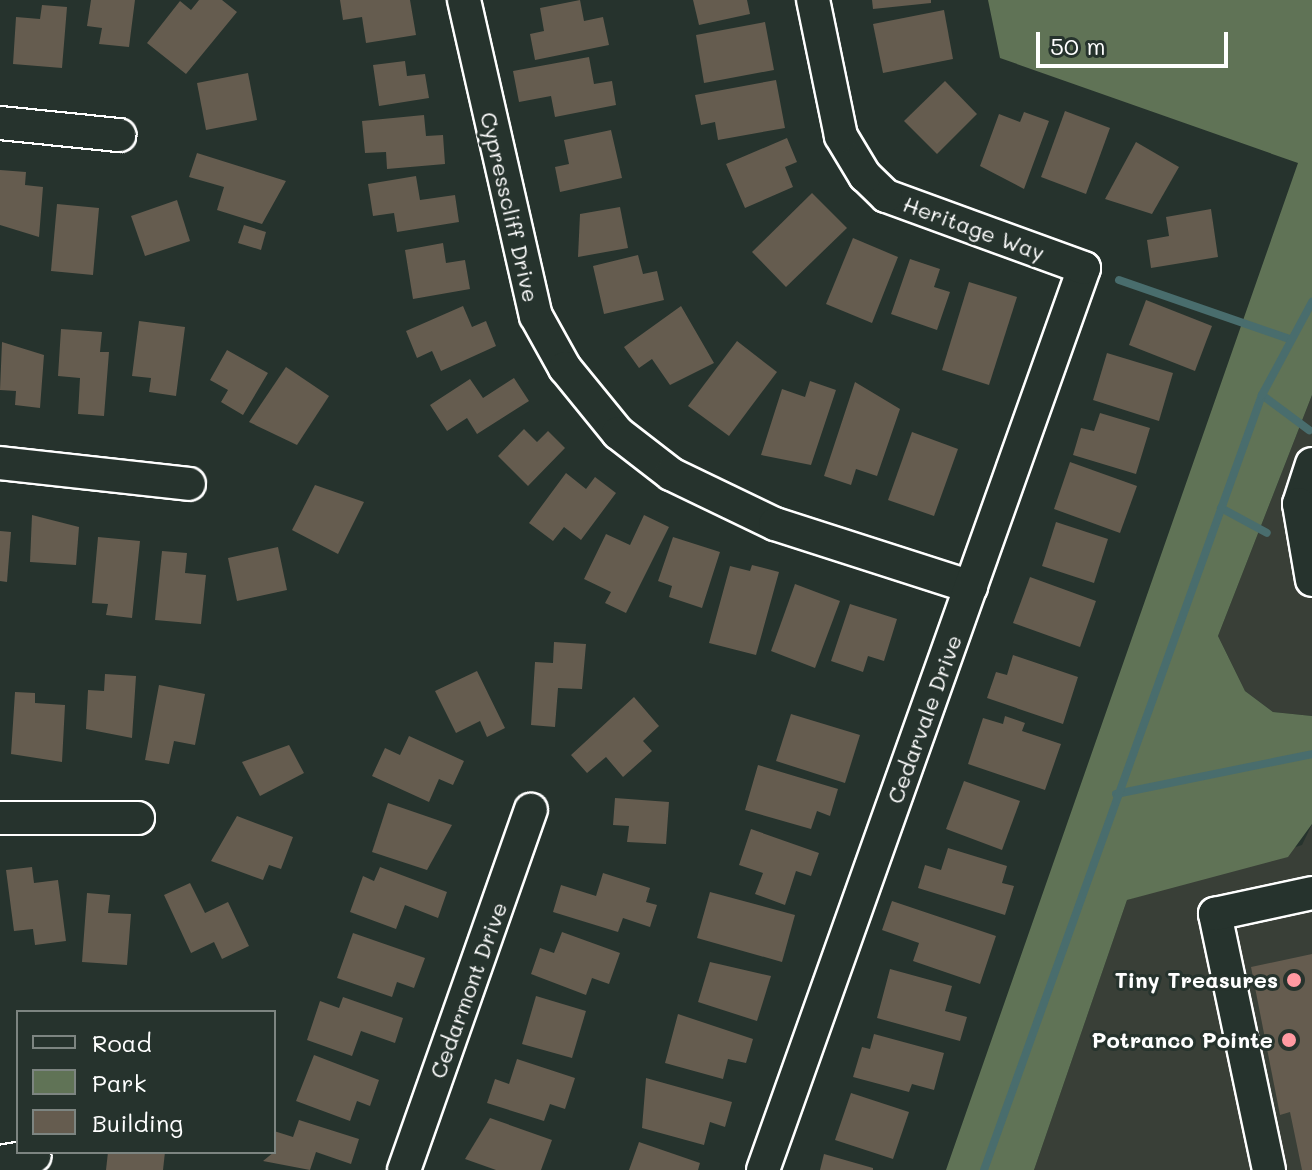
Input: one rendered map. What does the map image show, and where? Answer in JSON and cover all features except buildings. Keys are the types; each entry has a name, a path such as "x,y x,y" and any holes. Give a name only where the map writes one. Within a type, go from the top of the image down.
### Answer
{"street":[{"name":"Cypresscliff Drive","path":"464,0 536,316 565,368 618,433 671,474 775,524 971,587"},
{"name":"Heritage Way","path":"813,0 841,136 865,176 886,196 1084,268"},
{"path":"0,123 119,135"},
{"name":"Cedarvale Drive","path":"763,1170 1084,268"},
{"path":"0,463 189,484"},
{"path":"1312,464 1299,504 1312,580"},
{"name":"Cedarmont Drive","path":"404,1170 531,810"},
{"path":"0,818 138,818"},
{"path":"1269,1170 1215,914 1312,893"},
{"path":"0,1162 34,1156"}],"shaded area":[{"path":"1312,395 1312,716 1273,712 1245,691 1218,636"},
{"path":"1312,824 1312,1170 1034,1170 1127,900 1302,845"}],"green space":[{"path":"988,0 1312,0 1312,395 1218,636 1245,691 1273,712 1312,716 1312,824 1288,857 1127,900 1034,1170 946,1170 1298,163 1000,58"}],"waterway":[{"path":"1119,280 1289,339"},
{"path":"984,1170 1262,395 1312,302"},
{"path":"1262,395 1309,430"},
{"path":"1221,508 1267,533"},
{"path":"1116,794 1312,754"}],"place":[{"name":"Tiny Treasures","path":"1294,980"},
{"name":"Potranco Pointe","path":"1289,1040"}]}
